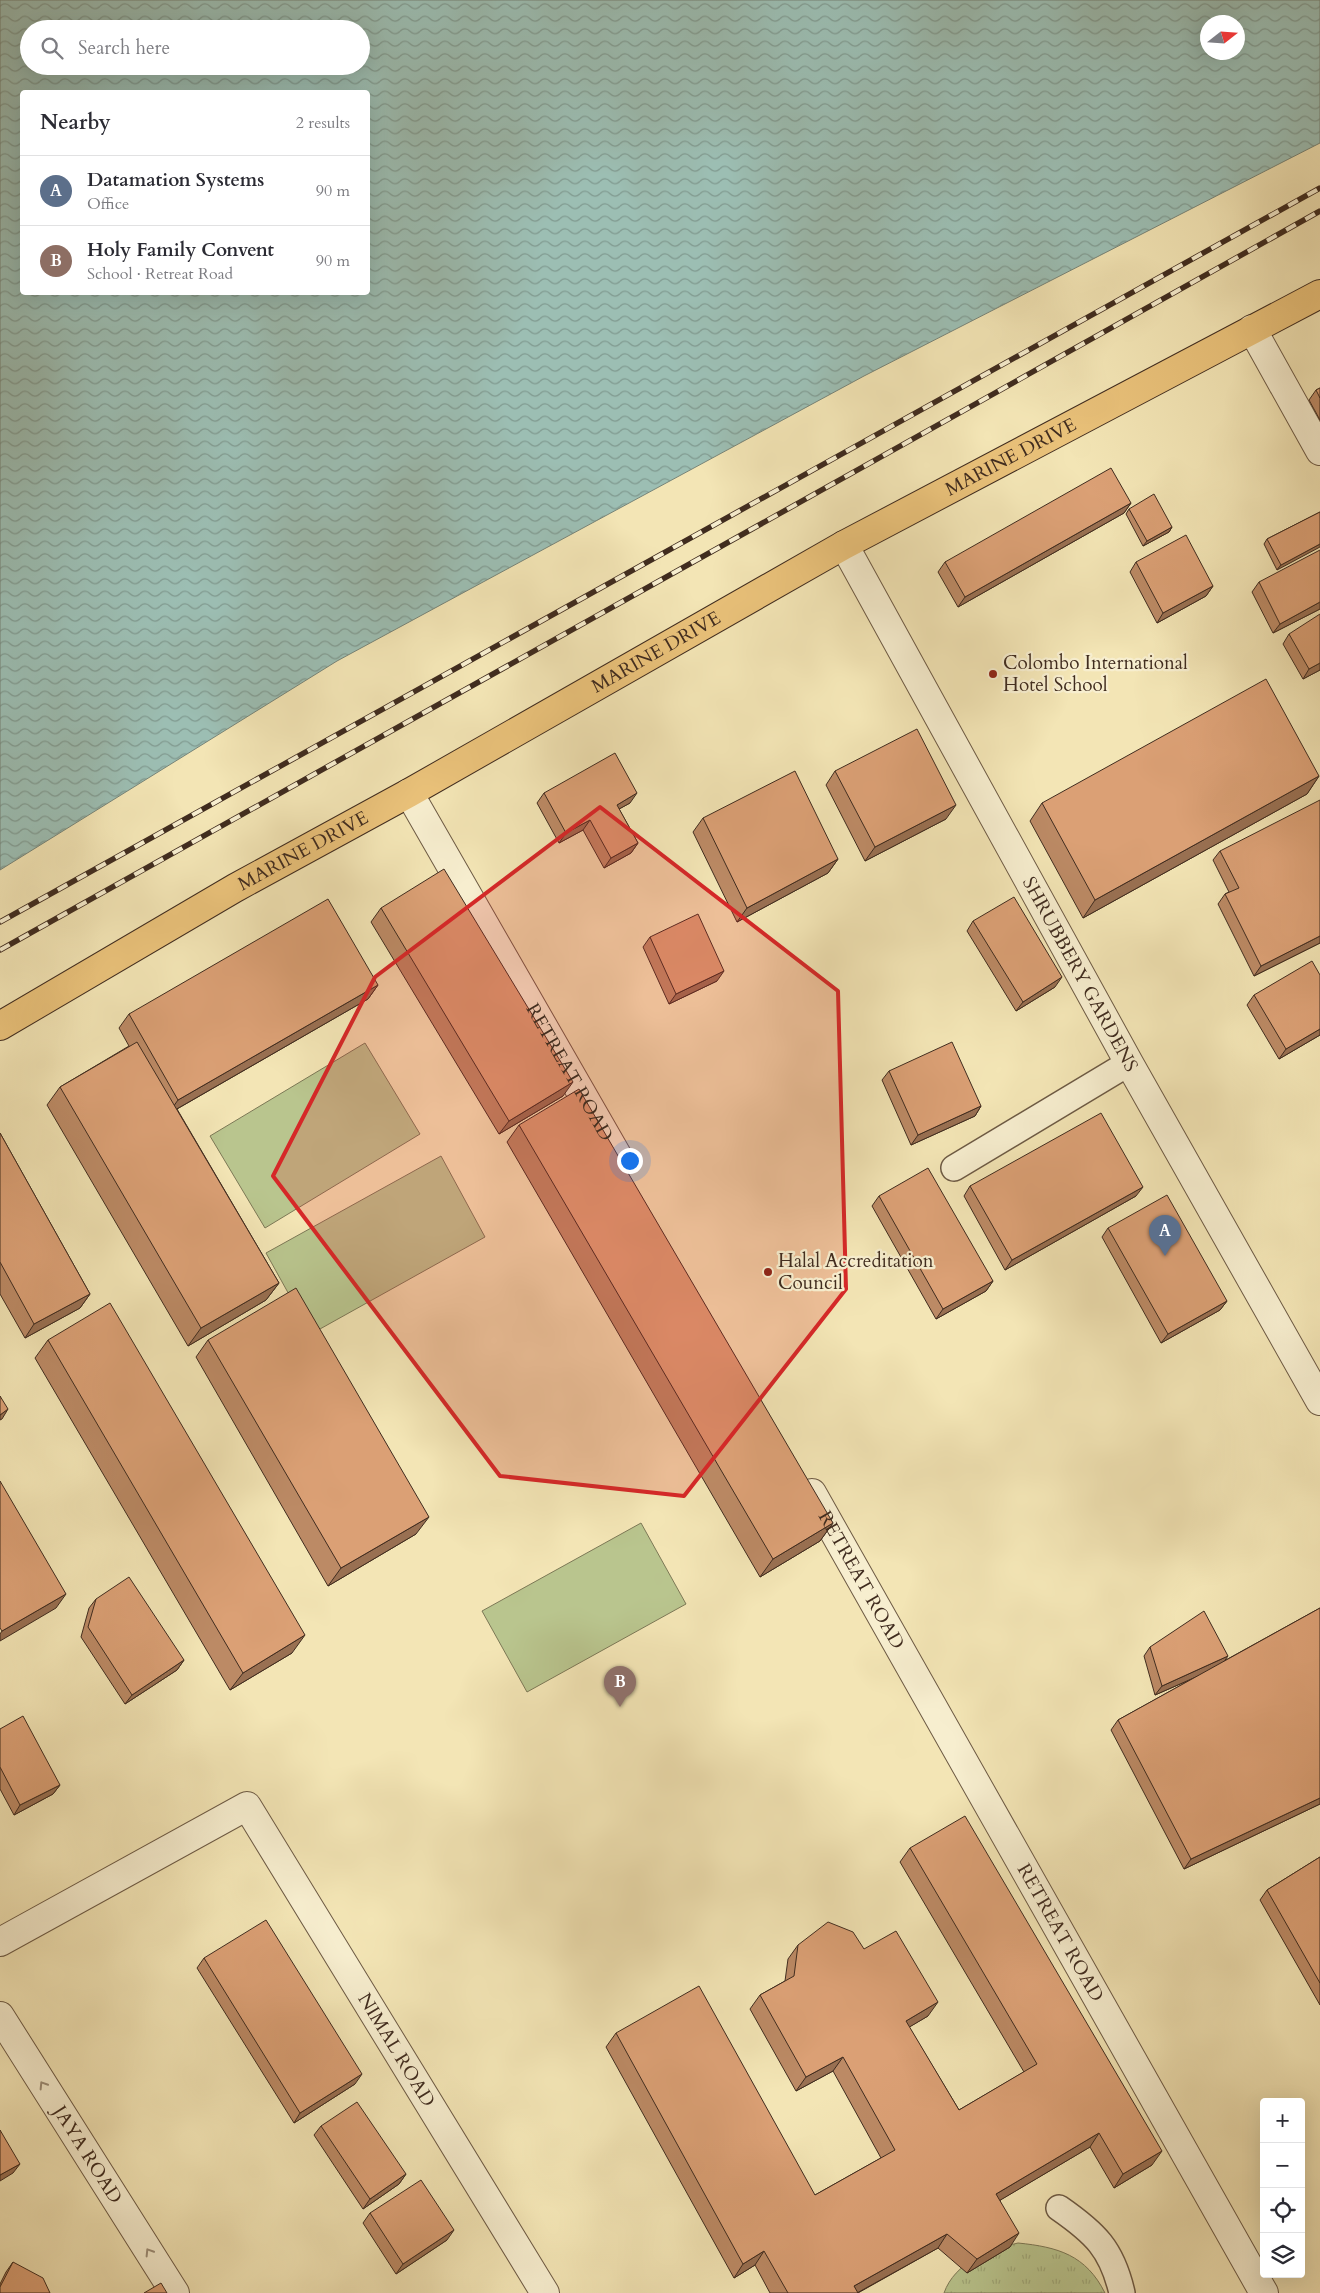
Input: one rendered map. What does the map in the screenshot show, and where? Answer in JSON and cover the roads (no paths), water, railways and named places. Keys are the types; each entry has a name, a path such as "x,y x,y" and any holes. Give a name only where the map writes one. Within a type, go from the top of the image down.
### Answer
{"main road":[{"name":"MARINE DRIVE","path":"0,1026 235,888 409,793 844,545 1320,294"}],"street":[{"path":"1252,329 1320,451"},
{"name":"SHRUBBERY GARDENS","path":"844,545 1129,1063 1320,1401"},
{"name":"RETREAT ROAD","path":"409,793 628,1173"},
{"name":"RETREAT ROAD","path":"797,1467 1264,2293"},
{"name":"NIMAL ROAD","path":"0,1942 247,1806 545,2293"},
{"name":"JAYA ROAD","path":"0,2016 175,2293"}],"lane":[{"path":"954,1168 1129,1063"},
{"path":"1059,2208 1088,2229 1108,2254 1122,2293"}],"water":[{"path":"0,0 1320,0 1320,143 864,376 337,661 0,870"}],"railway":[{"path":"0,922 1320,188"},
{"path":"0,950 1320,211"}],"place":[{"name":"Colombo International Hotel School","path":"993,674"},
{"name":"Datamation Systems","path":"1165,1256"},
{"name":"Halal Accreditation Council","path":"768,1272"},
{"name":"Holy Family Convent","path":"620,1707"}]}
